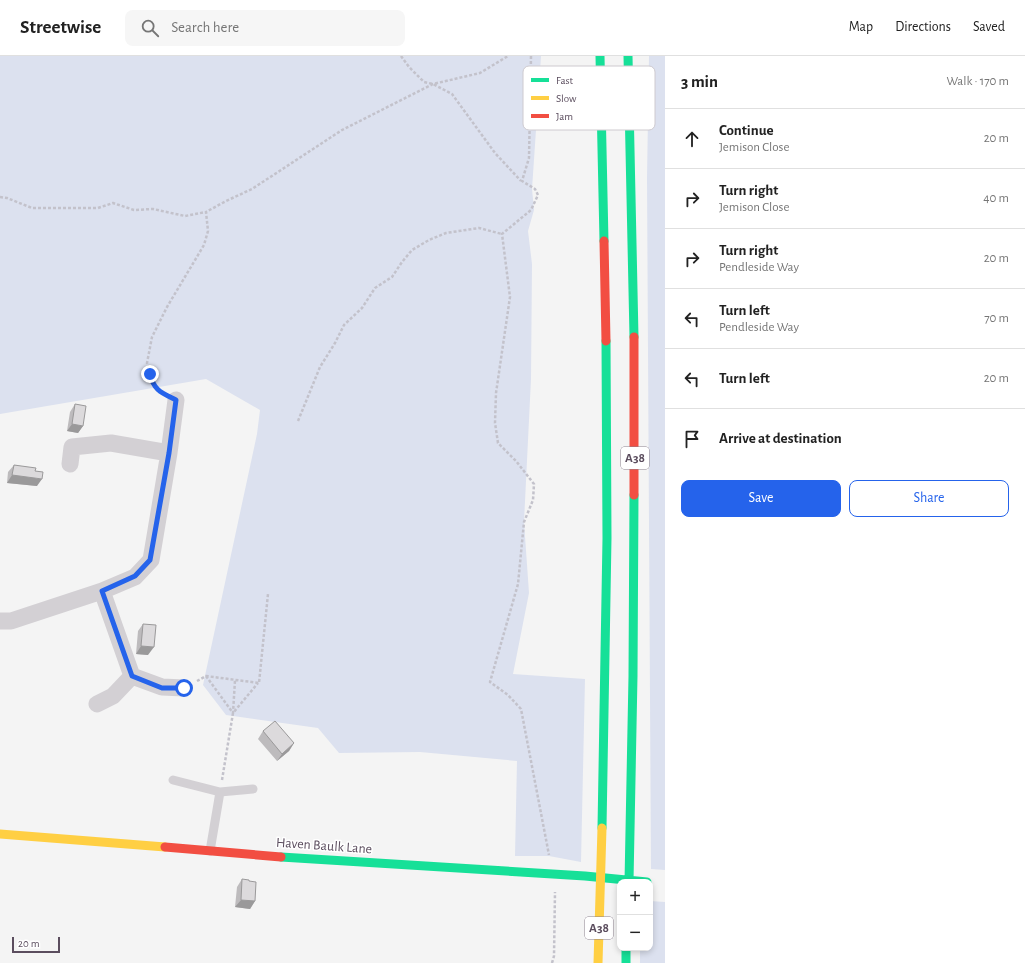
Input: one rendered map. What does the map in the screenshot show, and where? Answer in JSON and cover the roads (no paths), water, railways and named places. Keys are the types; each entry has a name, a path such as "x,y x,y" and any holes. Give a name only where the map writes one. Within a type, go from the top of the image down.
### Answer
{"main road":[{"name":"A38","path":"600,56 600,66"},
{"name":"A38","path":"628,56 628,66"},
{"name":"A38","path":"598,963 607,546 607,411 602,130"},
{"name":"A38","path":"629,879 635,507 635,358 631,130"},
{"name":"Haven Baulk Lane","path":"0,834 333,862 624,879"},
{"name":"A38","path":"626,951 626,963"}],"street":[{"path":"0,621 12,621 102,591 135,576 150,560 169,453 176,400"},
{"path":"70,464 72,447 111,443 169,453"},
{"path":"102,591 132,676 162,688 184,688"},
{"path":"97,704 112,696 132,676"}],"lane":[{"path":"173,780 220,792 253,789"},
{"path":"210,851 220,792"}]}
